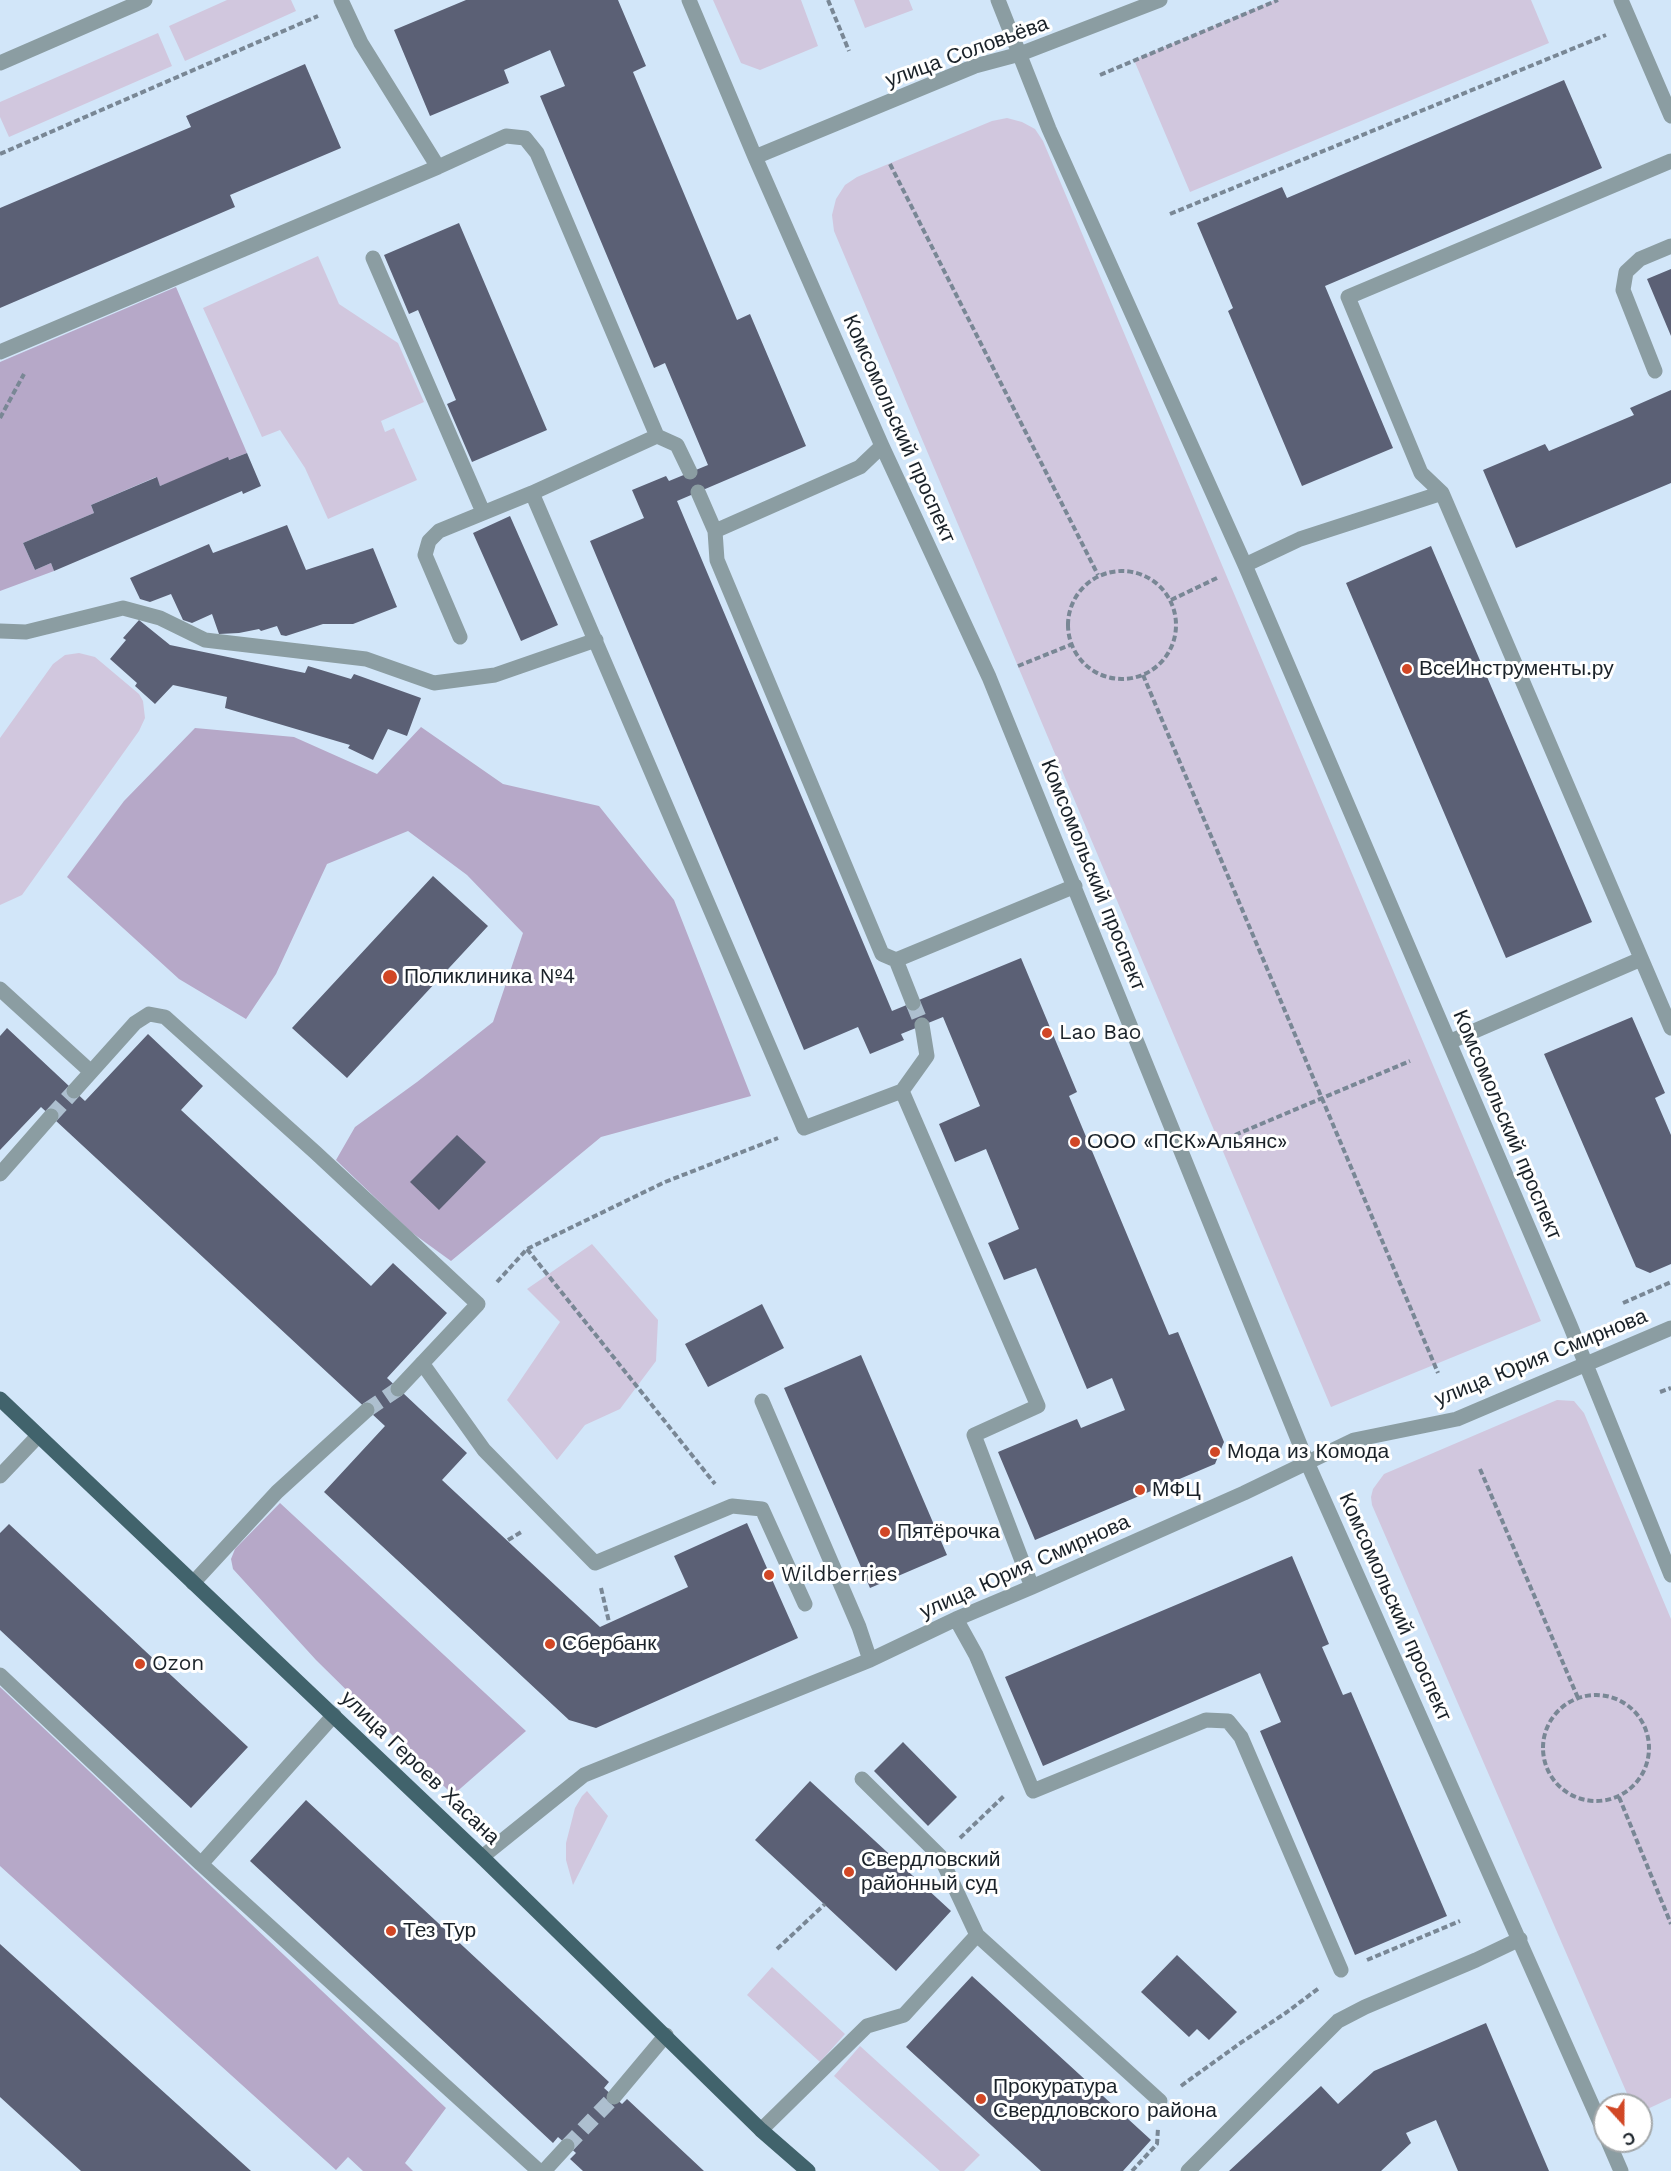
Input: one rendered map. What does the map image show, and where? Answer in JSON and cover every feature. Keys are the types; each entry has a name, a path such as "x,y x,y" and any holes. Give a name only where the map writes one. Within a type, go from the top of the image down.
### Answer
{"main road":[{"name":"улица Героев Хасана","path":"0,1399 482,1857 761,2130 808,2171"}],"street":[{"path":"0,63 145,0"},
{"name":"Комсомольский проспект","path":"689,0 882,446 989,677 1307,1462 1593,2106"},
{"name":"Комсомольский проспект","path":"998,0 1049,129 1245,565 1449,1042 1586,1363 1671,1575"},
{"name":"улица Соловьёва","path":"755,157 975,66 1020,54 1160,0"},
{"path":"1621,0 1671,116"},
{"path":"342,2 361,43 438,167"},
{"path":"0,352 438,167 506,136 525,138 537,153 657,436 677,445 690,472"},
{"path":"1671,161 1348,297 1422,473 1442,492 1671,1028"},
{"path":"1655,371 1623,290 1626,272 1640,259 1671,246"},
{"path":"373,258 483,512"},
{"path":"460,637 425,555 429,541 439,531 532,493 657,436"},
{"path":"715,531 860,467 882,446"},
{"path":"698,492 715,531 717,560 882,954 896,960 913,1003"},
{"path":"1245,565 1300,539 1442,492"},
{"path":"532,493 804,1128 902,1091 927,1056 922,1025"},
{"path":"0,631 26,632 123,608 160,618 205,640 366,659 434,683 495,675 596,640"},
{"path":"896,960 1075,886"},
{"path":"1449,1042 1641,958"},
{"path":"0,989 90,1071"},
{"path":"74,1091 135,1023 149,1014 165,1017 316,1153 478,1304 398,1389"},
{"path":"902,1091 1038,1406 974,1435 1032,1587"},
{"path":"0,1174 51,1116"},
{"name":"улица Юрия Смирнова","path":"482,1857 584,1775 870,1660 956,1618 1032,1587 1244,1493 1354,1440 1457,1419 1671,1328"},
{"path":"422,1363 484,1450 595,1563 732,1506 762,1509 805,1604"},
{"path":"762,1401 855,1617 870,1660"},
{"path":"193,1583 277,1492 367,1410"},
{"path":"0,1476 38,1436"},
{"path":"956,1618 976,1655 1033,1791 1206,1720 1228,1721 1241,1737 1341,1970"},
{"path":"0,1675 201,1864 540,2171"},
{"path":"201,1864 333,1716"},
{"path":"862,1779 940,1856 977,1935 1160,2101"},
{"path":"761,2130 867,2026 903,2015 977,1935"},
{"path":"1188,2171 1338,2021 1365,2007 1470,1964 1520,1939"},
{"path":"614,2097 666,2035"},
{"path":"544,2171 567,2146"},
{"path":"1613,2153 1621,2171"}],"path":[{"path":"828,0 849,51"},
{"path":"1100,75 1278,0"},
{"path":"0,154 342,2"},
{"path":"1170,214 1632,25"},
{"path":"890,164 1098,575"},
{"path":"1119,570 1140,572 1158,583 1171,600 1177,621 1173,643 1162,663 1143,675 1121,680 1099,675 1080,661 1070,645 1067,622 1071,603 1082,586 1098,575 1119,570"},
{"path":"1171,600 1227,573"},
{"path":"1018,666 1070,645"},
{"path":"1143,675 1438,1373"},
{"path":"1235,1135 1410,1061"},
{"path":"478,1304 527,1249 665,1182 804,1128"},
{"path":"527,1249 732,1506"},
{"path":"1623,1303 1671,1282"},
{"path":"1660,1392 1671,1388"},
{"path":"1480,1469 1578,1698"},
{"path":"1595,1695 1613,1698 1629,1706 1642,1720 1648,1737 1647,1763 1644,1772 1634,1786 1619,1797 1602,1801 1586,1801 1570,1795 1556,1783 1547,1769 1543,1753 1545,1736 1551,1720 1563,1707 1578,1698 1595,1695"},
{"path":"940,1856 1026,1774"},
{"path":"1619,1797 1671,1924"},
{"path":"777,1949 825,1904"},
{"path":"1132,2171 1157,2144 1160,2101 1287,2012 1341,1970 1460,1921"}],"shaded area":[{"path":"227,0 291,0 296,11 185,61 169,26"},
{"path":"713,0 801,0 818,46 760,70 741,63"},
{"path":"854,0 909,0 913,10 865,28"},
{"path":"1275,0 1531,0 1549,43 1190,192 1134,60"},
{"path":"158,33 172,66 9,137 0,117 0,102"},
{"path":"1007,118 1035,129 1043,141 1541,1321 1331,1407 834,231 832,215 836,199 845,185 857,177 992,121"},
{"path":"318,256 339,304 398,343 424,402 381,421 385,432 394,428 417,480 328,519 305,468 280,430 262,437 203,308"},
{"path":"176,287 247,453 160,486 156,477 91,505 94,513 23,543 35,570 51,563 54,571 0,591 0,362"},
{"path":"79,653 95,657 139,694 143,701 145,718 139,731 22,895 0,905 0,738 53,664 65,655"},
{"path":"421,727 503,784 599,806 674,900 751,1096 601,1137 451,1261 411,1232 336,1160 355,1127 493,1022 523,933 467,875 408,831 327,864 276,974 246,1019 179,979 67,877 124,801 195,728 294,737 377,774"},
{"path":"592,1244 658,1320 656,1361 620,1409 585,1425 557,1460 507,1400 560,1322 527,1289"},
{"path":"1557,1400 1574,1401 1584,1413 1671,1619 1671,2098 1653,2106 1653,2093 1627,2093 1372,1505 1373,1489 1384,1474"},
{"path":"280,1503 526,1731 453,1795 316,1660 233,1569 231,1559 235,1549"},
{"path":"0,1687 446,2108 405,2163 413,2171 363,2171 348,2157 336,2170 0,1866"},
{"path":"587,1791 608,1816 573,1885 566,1860 566,1843 575,1808"},
{"path":"772,1967 845,2034 820,2062 747,1995"},
{"path":"860,2046 980,2155 964,2171 940,2171 834,2076"}],"building":[{"path":"466,0 618,0 646,66 633,72 737,320 750,314 806,446 677,501 892,1011 1021,958 1077,1092 1069,1096 1169,1335 1178,1332 1224,1442 1215,1464 1035,1540 998,1452 1077,1419 1081,1428 1125,1410 1112,1378 1087,1389 1036,1268 1004,1280 988,1243 1019,1229 986,1149 955,1162 939,1124 980,1106 943,1017 901,1034 904,1040 870,1054 858,1027 804,1050 590,541 644,518 632,490 666,476 669,481 708,465 665,363 654,368 540,96 565,86 550,50 504,70 509,83 430,116 394,30"},
{"path":"305,64 341,148 230,195 235,207 0,308 0,208 191,127 186,116"},
{"path":"1564,80 1602,168 1325,286 1393,448 1302,486 1228,311 1233,308 1197,223 1282,187 1287,198"},
{"path":"459,223 547,430 472,462 447,404 456,400 418,310 409,314 384,255"},
{"path":"1671,269 1671,336 1647,279"},
{"path":"1671,390 1671,483 1516,548 1483,470 1545,444 1549,451 1634,415 1630,408"},
{"path":"247,453 261,486 243,494 242,491 54,571 51,563 35,570 23,543 94,513 91,505 157,477 160,486 228,457 229,460"},
{"path":"510,516 558,625 521,641 473,533"},
{"path":"287,525 306,570 373,548 397,607 353,624 323,624 286,636 281,635 277,626 261,631 259,629 219,634 212,614 192,623 183,620 171,594 150,602 140,599 130,578 209,544 213,553"},
{"path":"1431,546 1592,922 1506,958 1346,583"},
{"path":"139,620 170,645 305,673 308,666 351,679 354,674 421,698 407,736 388,729 373,760 348,748 350,745 225,708 227,697 173,685 155,704 135,686 137,683 110,659 126,640 123,638"},
{"name":"Поликлиника №4","path":"433,876 488,926 347,1078 292,1028"},
{"path":"1632,1017 1665,1093 1655,1098 1671,1135 1671,1264 1650,1273 1636,1267 1544,1054"},
{"path":"7,1028 85,1101 148,1034 203,1086 181,1110 371,1286 393,1263 447,1313 387,1378 467,1453 442,1480 600,1627 688,1587 674,1556 747,1523 798,1638 596,1728 569,1720 324,1492 385,1426 41,1107 0,1150 0,1036"},
{"path":"457,1135 486,1162 439,1210 410,1182"},
{"path":"762,1304 784,1348 708,1387 685,1344"},
{"path":"861,1355 947,1555 870,1588 784,1388"},
{"path":"9,1524 248,1747 191,1808 0,1630 0,1533"},
{"path":"1292,1556 1329,1644 1322,1647 1343,1695 1351,1692 1447,1916 1355,1955 1260,1731 1281,1722 1260,1673 1043,1766 1005,1677"},
{"path":"903,1742 957,1797 928,1826 874,1771"},
{"name":"Свердловский районный суд","path":"810,1781 951,1911 896,1971 755,1840"},
{"path":"306,1800 609,2082 604,2088 622,2104 627,2099 704,2171 583,2171 570,2159 576,2153 558,2137 553,2143 250,1861"},
{"path":"0,1944 251,2171 81,2171 0,2097"},
{"path":"1177,1955 1237,2012 1209,2040 1197,2029 1189,2037 1141,1992"},
{"path":"972,1976 1151,2140 1123,2171 1041,2171 906,2047"},
{"path":"1486,2023 1549,2171 1458,2171 1436,2120 1406,2133 1411,2143 1381,2171 1229,2171 1321,2086 1338,2104 1374,2071"}],"tunnel":[{"path":"913,1003 922,1025"},
{"path":"51,1116 74,1091"},
{"path":"367,1410 398,1389"},
{"path":"567,2146 614,2097"}],"place":[{"name":"ВсеИнструменты.ру","path":"1407,669"},
{"name":"Поликлиника №4","path":"390,977"},
{"name":"Lao Bao","path":"1047,1033"},
{"name":"ООО «ПСК»Альянс»","path":"1075,1142"},
{"name":"Мода из Комода","path":"1215,1452"},
{"name":"МФЦ","path":"1140,1490"},
{"name":"Пятёрочка","path":"885,1532"},
{"name":"Wildberries","path":"769,1575"},
{"name":"Сбербанк","path":"550,1644"},
{"name":"Ozon","path":"140,1664"},
{"name":"Свердловский районный суд","path":"849,1872"},
{"name":"Тез Тур","path":"391,1931"},
{"name":"Прокуратура Свердловского района","path":"981,2099"}]}
